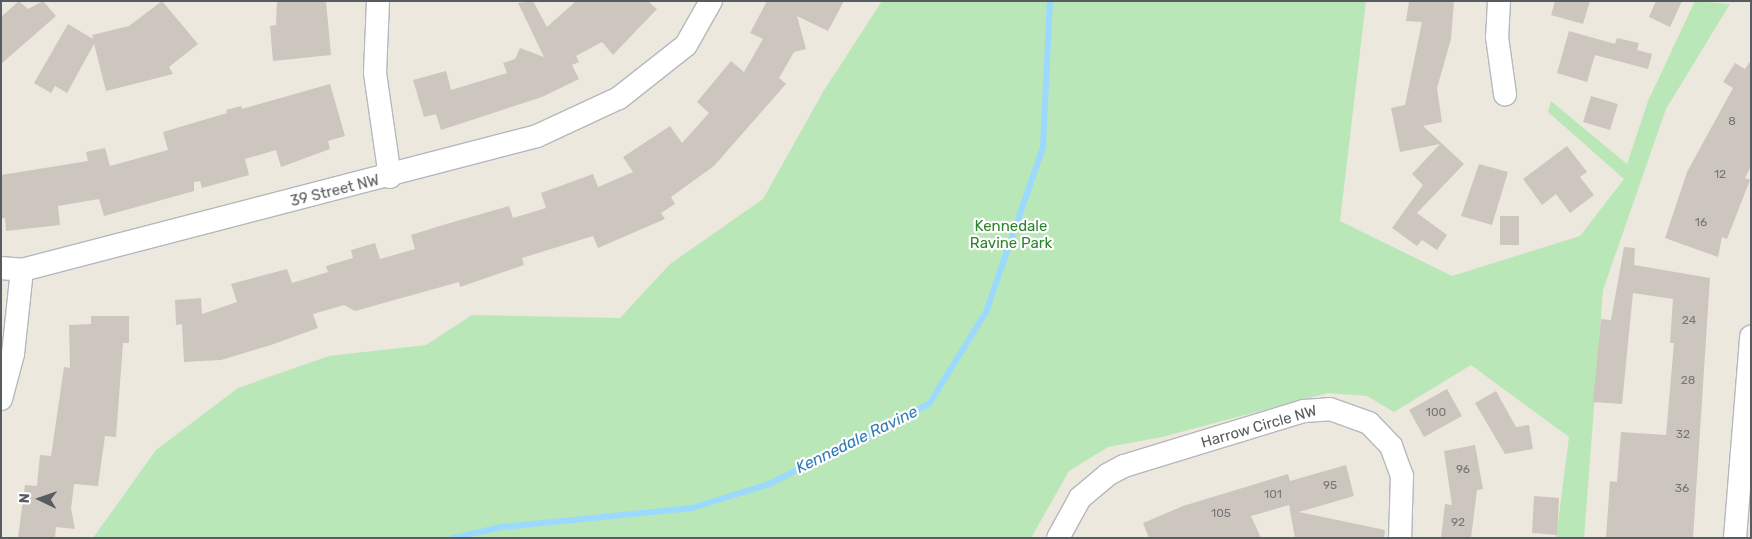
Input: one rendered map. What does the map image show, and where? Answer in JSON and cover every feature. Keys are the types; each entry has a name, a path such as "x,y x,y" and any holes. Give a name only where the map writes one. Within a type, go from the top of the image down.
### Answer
{"street":[{"path":"378,1 375,73 390,177"},
{"name":"39 Street NW","path":"12,269 390,177 537,136 619,98 686,45 711,1"},
{"path":"1499,1 1497,37 1505,94"},
{"path":"1,399 14,354 12,269"},
{"path":"1735,538 1746,466 1751,337"},
{"name":"Harrow Circle NW","path":"1058,538 1080,498 1107,475 1124,466 1304,411 1330,409 1369,423 1391,446 1402,476 1400,538"}],"green space":[{"name":"Kennedale Ravine Park","path":"882,1 1366,1 1340,221 1452,276 1580,236 1624,179 1548,112 1551,101 1627,164 1648,101 1695,1 1730,4 1666,109 1603,290 1584,538 1556,538 1569,437 1471,365 1394,412 1367,396 1328,393 1162,437 1108,447 1069,471 1031,538 93,538 156,450 238,388 329,356 426,345 472,315 620,318 670,264 763,199 823,92"}],"building":[{"path":"19,1 28,9 43,1 56,16 1,64 1,17"},
{"path":"162,1 198,44 169,67 173,74 106,91 94,44 67,93 55,86 51,93 34,83 68,24 93,39 92,35 129,26"},
{"path":"277,1 326,1 331,55 273,61 270,26 276,25"},
{"path":"533,1 547,27 576,1 648,1 657,9 613,55 602,42 576,56 579,62 572,65 579,79 542,97 441,130 436,114 424,117 413,80 446,71 451,90 507,73 503,63 515,59 520,48 544,57 518,3"},
{"path":"767,1 844,1 828,31 797,16 806,49 794,52 779,78 786,84 714,166 671,197 675,204 661,213 665,219 598,248 593,236 522,258 524,265 460,287 459,282 355,311 344,305 313,314 318,328 221,360 184,362 182,324 176,325 175,300 201,298 202,314 237,302 231,284 287,269 292,283 328,272 326,266 353,258 351,250 375,243 380,259 415,249 411,235 509,206 513,218 546,208 541,193 593,174 598,187 633,172 623,157 670,126 682,143 709,113 697,102 731,61 744,72 763,39 750,33"},
{"path":"1409,1 1454,1 1451,39 1437,88 1442,122 1423,126 1464,164 1417,213 1447,235 1437,250 1422,240 1417,246 1392,228 1423,185 1412,174 1440,144 1400,152 1391,108 1405,105 1422,22 1406,21"},
{"path":"1555,1 1590,1 1583,24 1551,15"},
{"path":"1656,1 1682,1 1670,27 1649,17"},
{"path":"1569,31 1615,44 1617,38 1639,43 1637,50 1652,54 1648,69 1595,55 1587,82 1557,73"},
{"path":"1751,60 1751,166 1745,178 1750,180 1727,239 1722,237 1718,257 1665,238 1687,172 1733,88 1723,82 1735,63 1745,69"},
{"path":"330,84 345,136 328,141 330,149 281,167 276,150 245,159 249,175 202,188 200,181 194,182 194,191 104,216 99,199 58,206 60,225 6,231 5,218 1,218 1,175 88,161 86,152 105,148 110,166 168,150 163,132 227,113 226,110 241,106 242,109"},
{"path":"1591,96 1618,104 1610,130 1583,122"},
{"path":"1567,146 1587,172 1580,177 1594,195 1570,213 1556,194 1542,205 1523,179"},
{"path":"1479,164 1508,172 1492,225 1461,216"},
{"path":"1500,216 1519,216 1519,245 1500,245"},
{"path":"1624,247 1635,248 1634,265 1710,278 1693,538 1606,538 1610,481 1617,482 1621,432 1666,435 1674,343 1670,343 1673,299 1633,293 1622,404 1593,402 1601,319 1611,320"},
{"path":"91,316 129,316 129,343 123,343 116,437 105,436 98,486 74,484 71,509 75,529 56,527 55,538 18,538 25,485 37,486 40,455 51,456 64,367 70,368 69,325 91,324"},
{"path":"1447,389 1462,416 1424,437 1409,410"},
{"path":"1496,391 1516,427 1529,425 1533,449 1505,454 1475,403"},
{"path":"1475,445 1483,489 1477,490 1471,538 1441,538 1445,504 1452,505 1444,451"},
{"path":"1346,465 1354,496 1299,512 1385,530 1384,538 1295,538 1289,505 1251,516 1261,538 1149,538 1143,523 1183,506 1288,474 1290,481"},
{"path":"1534,496 1559,498 1557,535 1532,533"}],"waterway":[{"name":"Kennedale Ravine","path":"453,538 502,527 692,508 769,484 929,404 986,312 1043,147 1050,1"}]}
